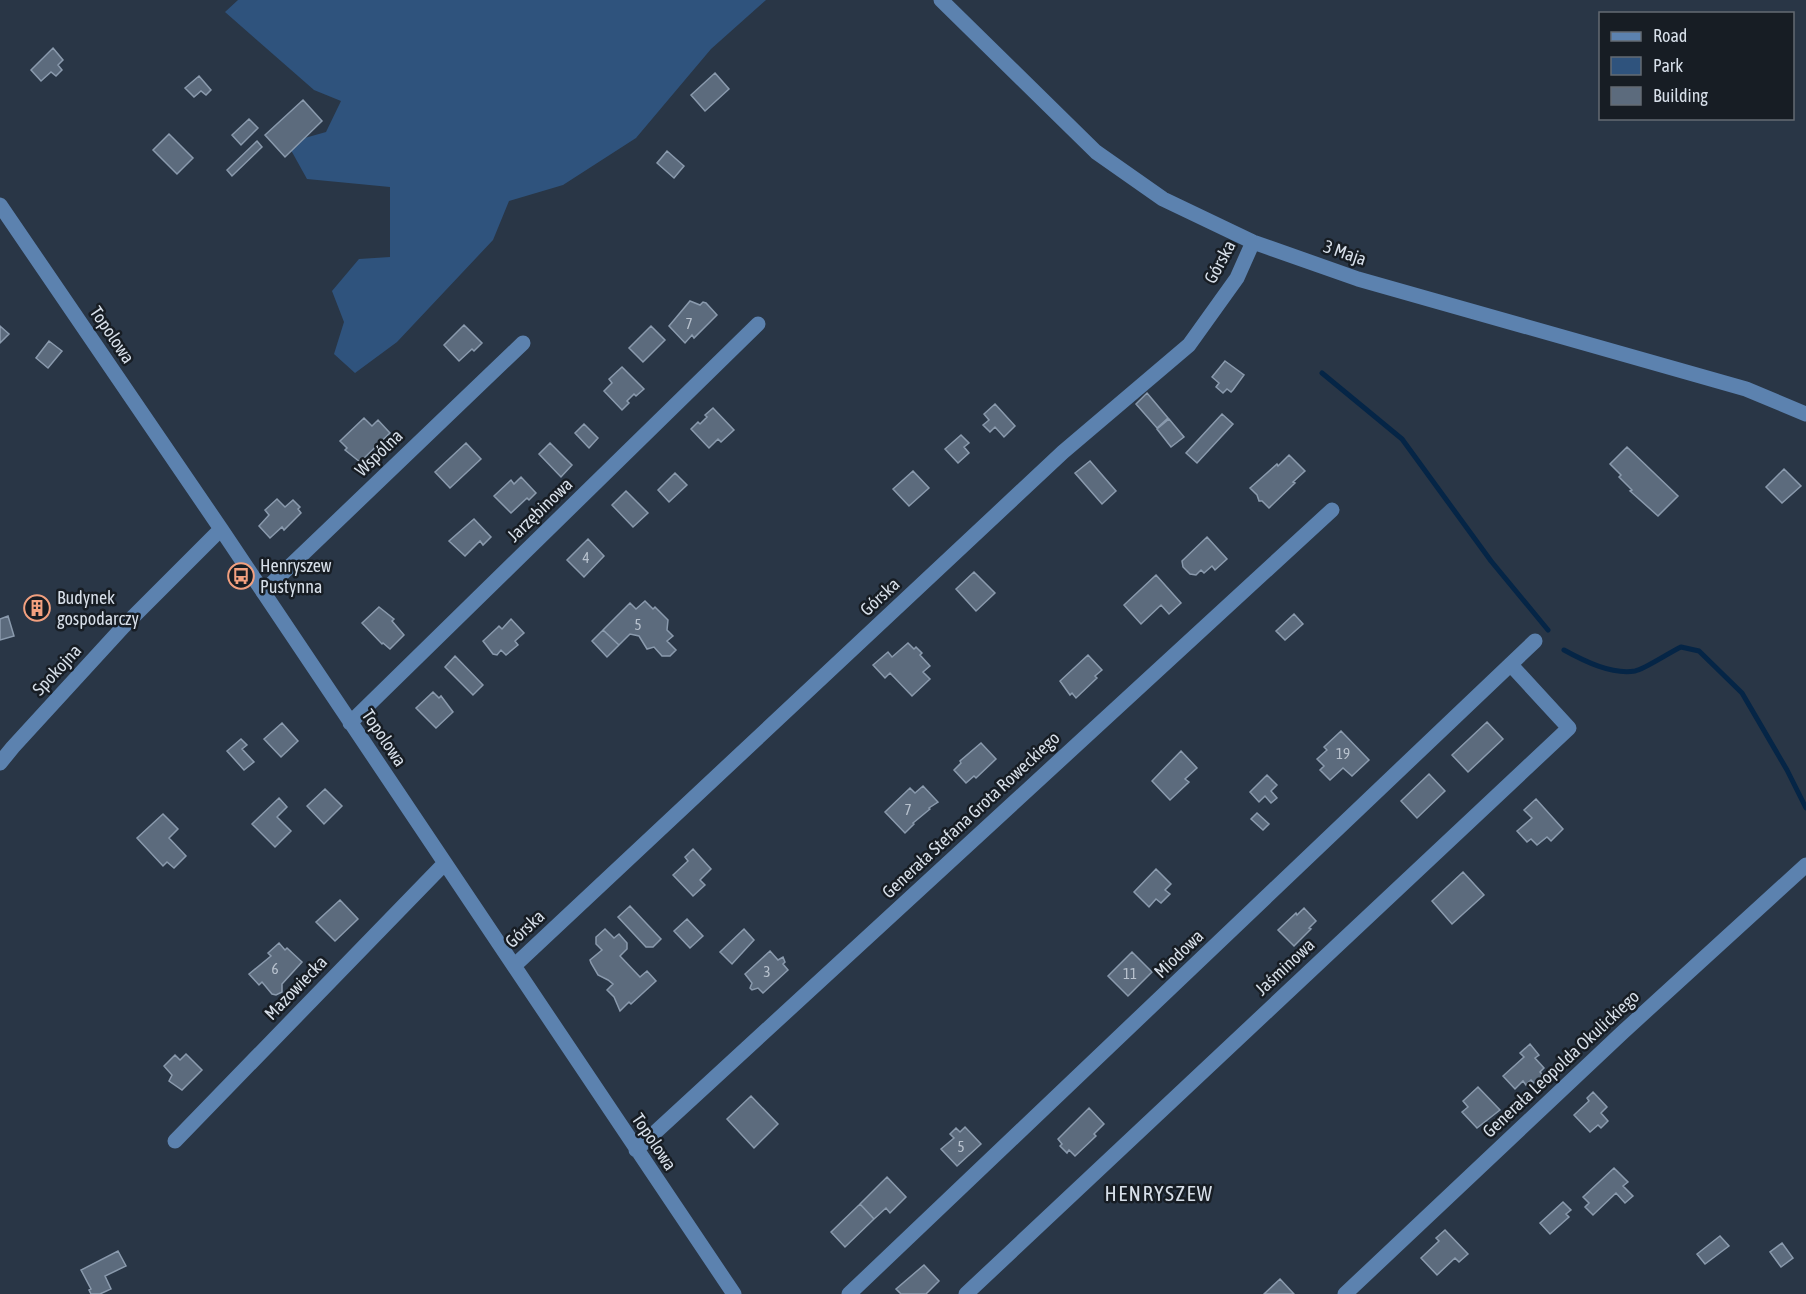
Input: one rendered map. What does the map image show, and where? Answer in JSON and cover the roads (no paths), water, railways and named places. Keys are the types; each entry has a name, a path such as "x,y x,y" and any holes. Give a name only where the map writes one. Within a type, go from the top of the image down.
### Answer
{"street":[{"name":"3 Maja","path":"941,0 1096,152 1164,200 1253,242 1358,279 1746,389 1806,414"},
{"name":"Topolowa","path":"0,205 221,529 734,1294"},
{"name":"Górska","path":"514,966 1055,460 1189,345 1237,278 1253,242"},
{"name":"Jarzębinowa","path":"350,723 758,324"},
{"name":"Wspólna","path":"263,592 523,343"},
{"name":"Generała Stefana Grota Roweckiego","path":"636,1150 1332,510"},
{"name":"Spokojna","path":"2,758 123,627 221,529"},
{"name":"Miodowa","path":"849,1294 1536,641"},
{"name":"Jaśminowa","path":"966,1294 1569,728 1511,664"},
{"name":"Mazowiecka","path":"175,1141 445,863"},
{"name":"Generała Leopolda Okulickiego","path":"1345,1294 1623,1032 1806,865"}],"waterway":[{"path":"1322,373 1402,439 1491,561 1548,630"},
{"path":"1564,650 1598,666 1626,672 1639,670 1681,647 1699,651 1742,693 1787,770 1806,808"}],"place":[{"name":"Henryszew Pustynna","path":"241,576"},
{"name":"Budynek gospodarczy","path":"37,608"}],"district":[{"name":"HENRYSZEW","path":"1159,1194"}]}
